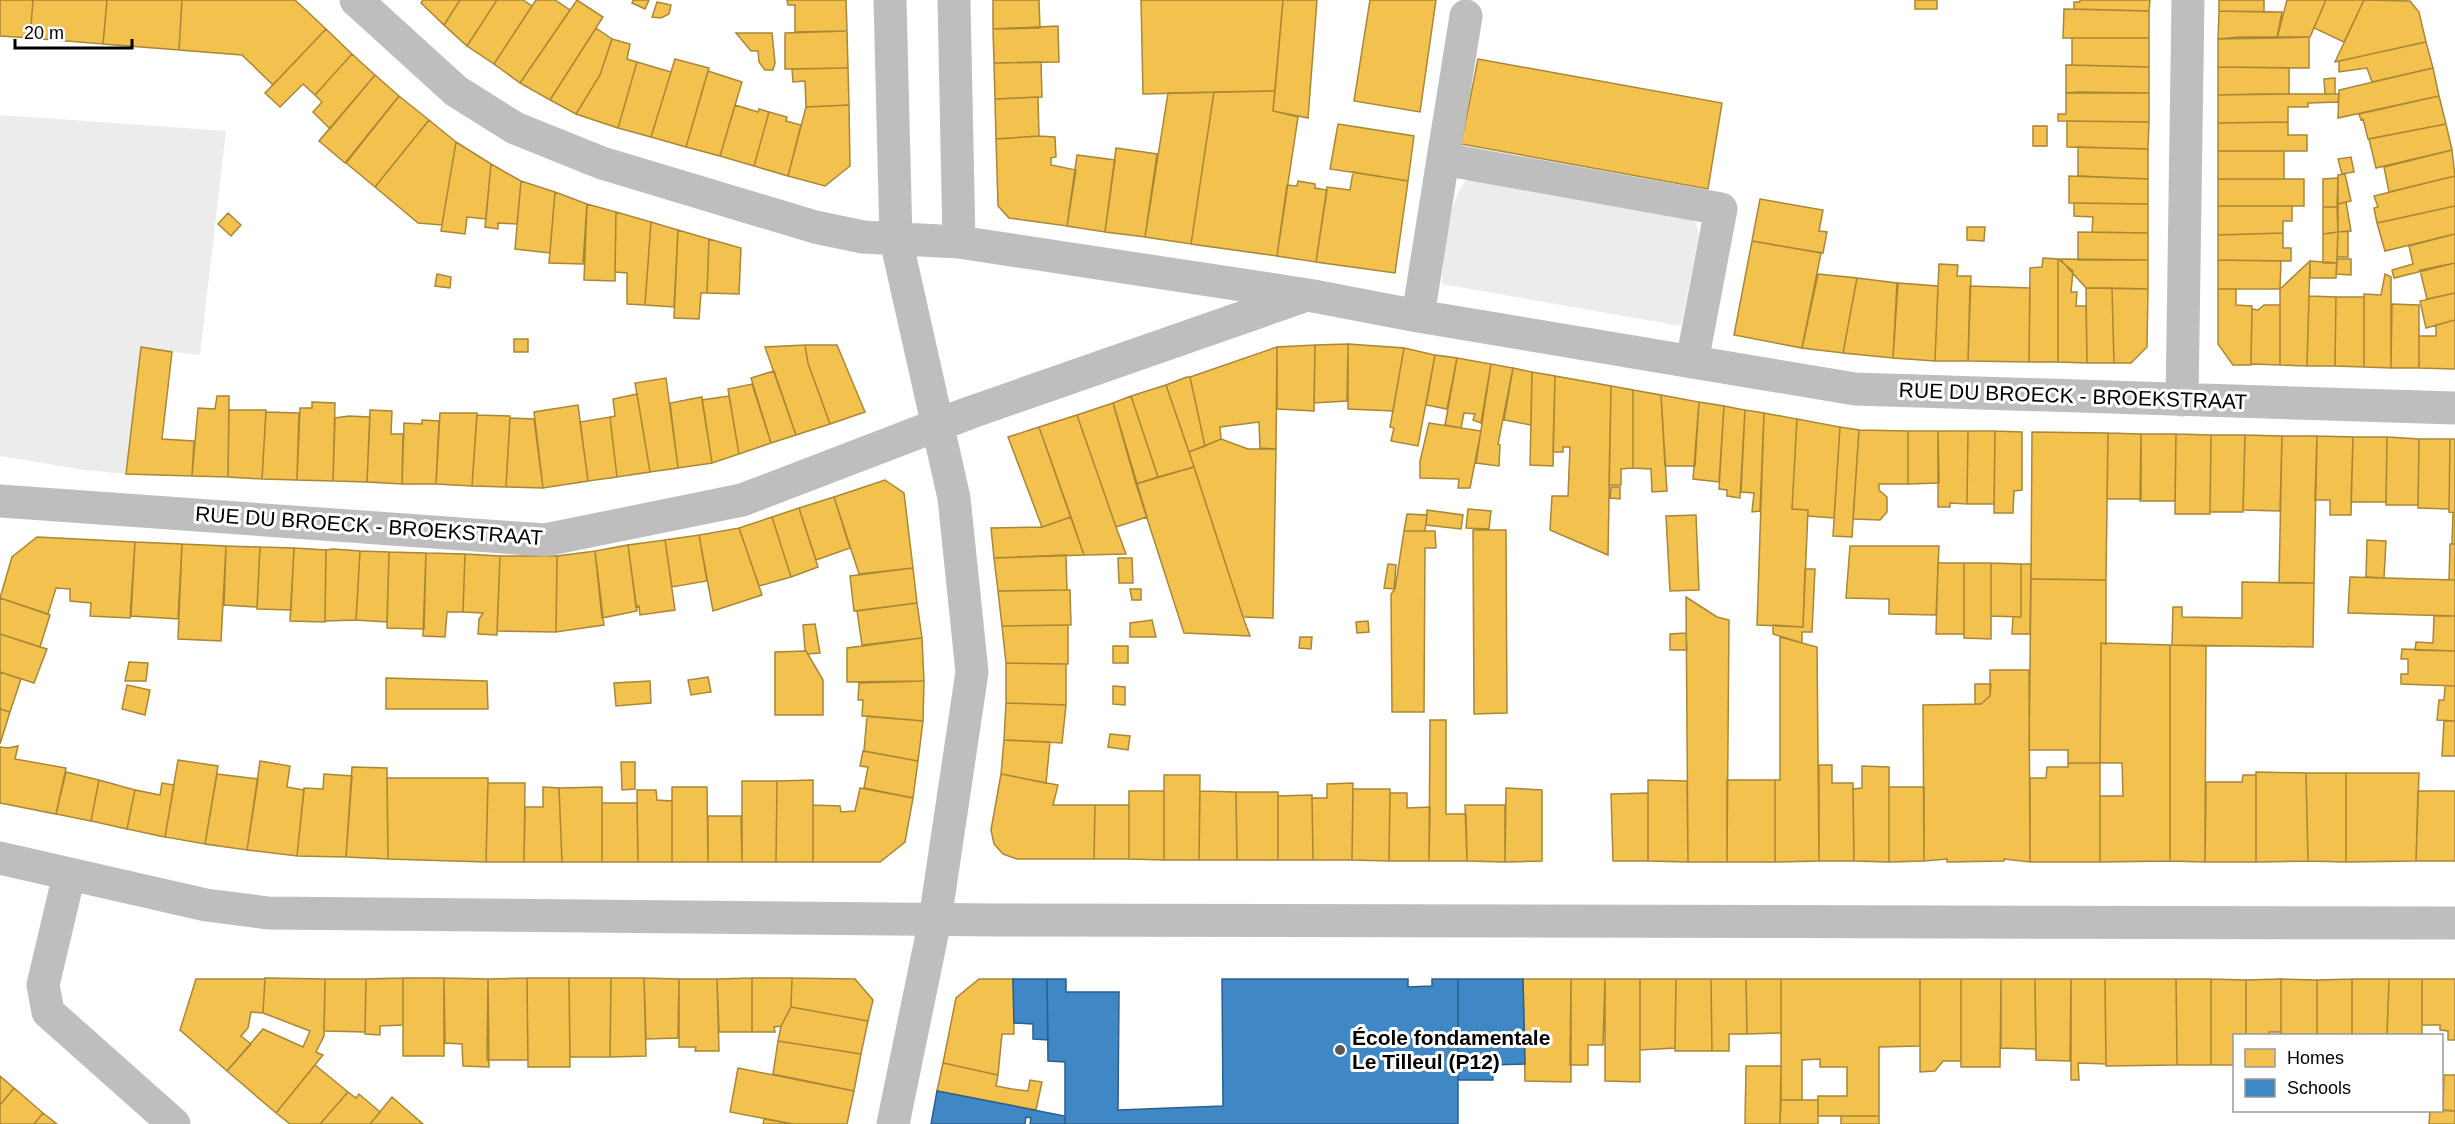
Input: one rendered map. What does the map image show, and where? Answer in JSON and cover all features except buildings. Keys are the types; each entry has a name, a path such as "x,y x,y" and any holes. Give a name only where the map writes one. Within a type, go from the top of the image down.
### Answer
{"street":[{"name":"RUE DU BROECK - BROEKSTRAAT","path":"356,0 456,91 514,128 602,163 815,227 896,240 959,242 1308,295 1418,316 1855,389 2455,408"},
{"path":"890,0 896,240 954,498 972,672 935,920 893,1124"},
{"path":"954,0 959,242"},
{"path":"2182,400 2188,0"},
{"path":"1418,316 1466,16"},
{"path":"1443,159 1720,209 1692,362"},
{"name":"RUE DU BROECK - BROEKSTRAAT","path":"0,501 545,540 742,500 937,426 1308,295"},
{"path":"0,858 206,905 268,913 935,920 2455,923"},
{"path":"69,875 43,985 48,1012 174,1124"}],"shaded area":[{"path":"0,115 226,131 200,355 141,348 126,474 85,470 0,456"},
{"path":"1470,177 1682,212 1696,223 1699,235 1681,326 1442,284 1448,226 1456,197"}],"place":[{"name":"École fondamentale Le Tilleul (P12)","path":"1340,1050"}]}
